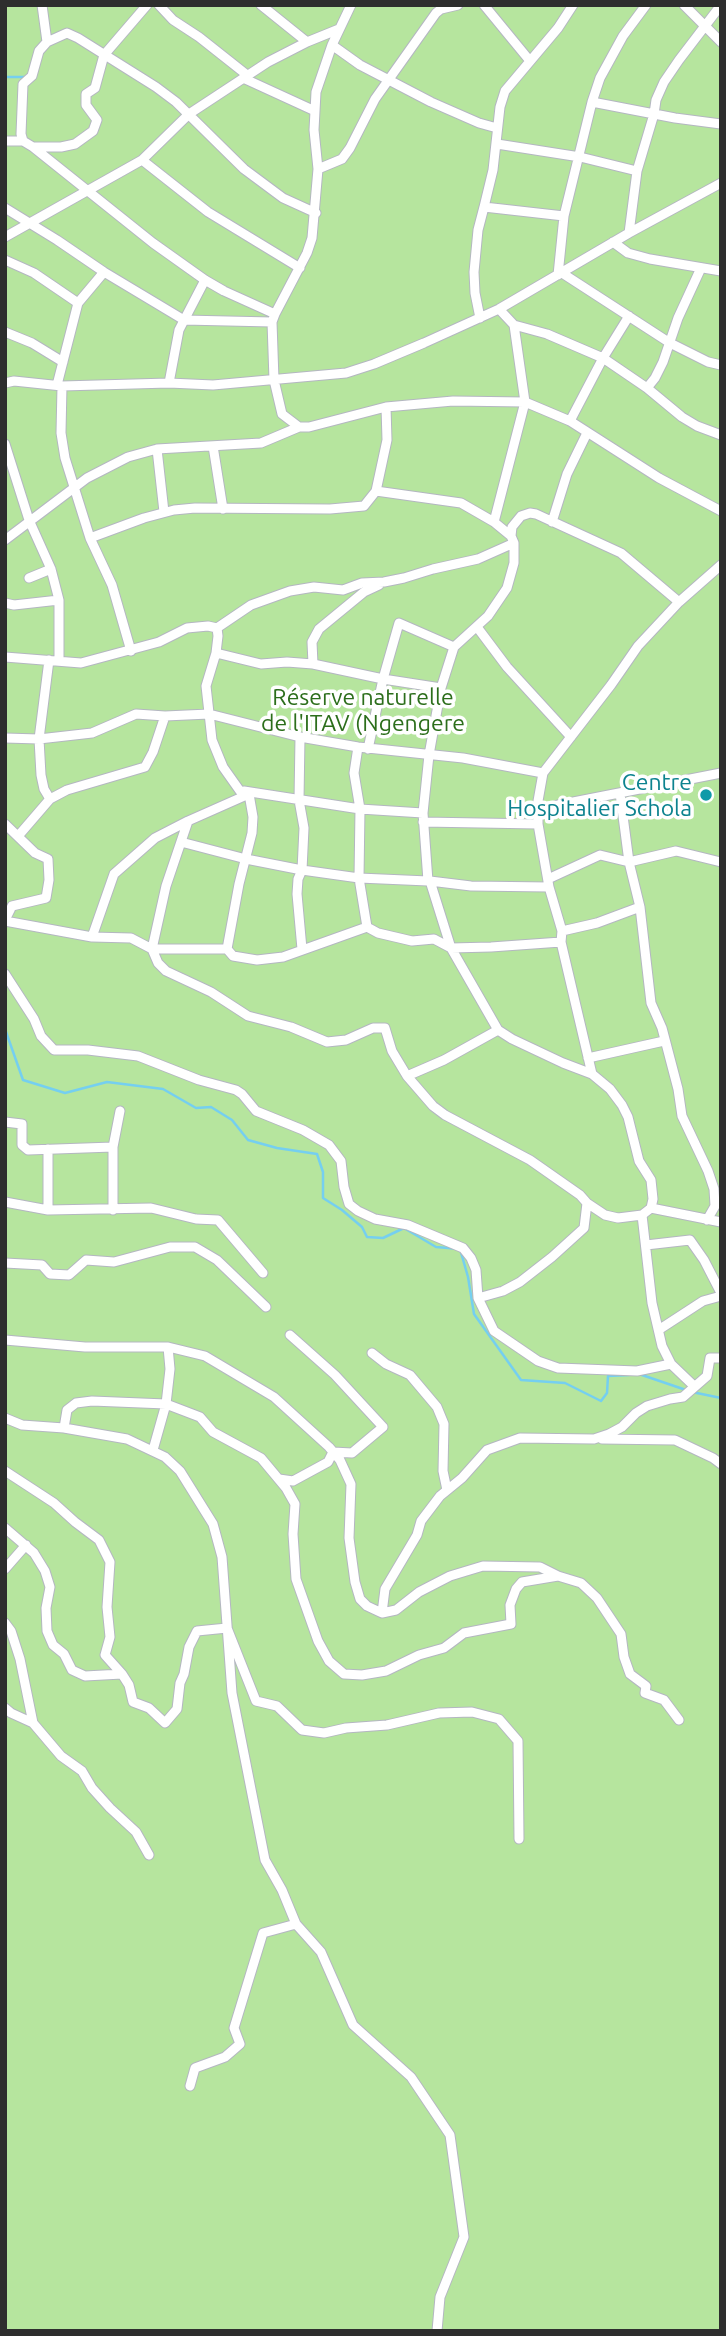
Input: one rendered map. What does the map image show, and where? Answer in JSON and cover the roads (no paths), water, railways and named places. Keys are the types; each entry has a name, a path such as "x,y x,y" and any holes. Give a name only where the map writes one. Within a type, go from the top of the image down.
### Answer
{"street":[{"path":"42,5 47,42"},
{"path":"33,147 75,144 93,131 97,120 86,106 86,94 95,88 104,55 147,5"},
{"path":"159,5 173,20 200,37 245,77 315,111"},
{"path":"261,5 307,42"},
{"path":"299,427 282,414 277,401 274,380 274,318 312,238 318,169 314,130 316,92 332,45 351,5"},
{"path":"318,169 342,159 375,99 436,13 458,5"},
{"path":"484,5 530,61"},
{"path":"480,318 474,272 478,230 493,170 500,107 505,91 558,28 573,5"},
{"path":"560,274 564,216 592,102 600,78 646,5"},
{"path":"684,5 721,42"},
{"path":"629,233 637,171 656,100 664,82 721,5"},
{"path":"5,237 142,160 189,114 245,77 307,42 339,29"},
{"path":"23,141 23,84 32,76 39,51 47,42 67,33 156,87 189,114 244,169 284,198 316,213"},
{"path":"332,45 360,65 431,102 479,123 498,128"},
{"path":"592,102 721,124"},
{"path":"5,141 23,141 33,147 153,243 205,280 274,318"},
{"path":"497,144 637,171"},
{"path":"142,160 208,212 300,268"},
{"path":"5,374 10,382 60,386 169,383 213,385 355,370 425,343 499,309 721,183"},
{"path":"484,207 564,216"},
{"path":"5,208 184,320 274,318"},
{"path":"613,242 628,253 721,271"},
{"path":"5,260 34,273 78,303"},
{"path":"647,388 655,378 702,268"},
{"path":"104,272 78,303 63,362 60,386 62,445 90,538 112,584 131,651"},
{"path":"560,274 670,343 708,362 721,365"},
{"path":"169,383 178,330 205,280"},
{"path":"499,309 514,325 547,334 603,358 647,388 682,417 721,435"},
{"path":"570,421 629,316"},
{"path":"494,522 525,402 514,325"},
{"path":"5,331 32,343 63,362"},
{"path":"5,540 75,487 128,457 157,449 261,443 299,427 309,427 386,407 453,401 525,402 570,421 659,478 721,511"},
{"path":"90,538 164,512 195,508 330,509 364,506 376,491 387,440 386,407"},
{"path":"552,522 567,474 587,433"},
{"path":"5,443 29,520 51,569 60,600 54,660 39,739 41,775 44,789 50,799"},
{"path":"213,446 223,509"},
{"path":"157,449 164,512"},
{"path":"376,491 461,503 494,522 512,540"},
{"path":"188,821 166,886 152,949 158,963 166,971 211,992 247,1016 291,1027 327,1042 346,1040 373,1028 385,1028 392,1051 407,1076 433,1106 445,1115 530,1160 605,1215 618,1218 642,1215 651,1208 651,1180 639,1161 628,1117 610,1089 592,1074 563,1063 498,1030 451,947 429,881 423,818 429,755 441,688 454,647 477,627 507,588 514,563 512,527 521,516 530,513 621,553 679,602"},
{"path":"5,657 81,663 159,642 187,628 217,628 251,605 290,591 314,587 343,590 362,583 384,582 478,559 512,540"},
{"path":"592,1074 561,942 562,931 549,883 538,824 537,812 543,773 638,646 679,602 721,565"},
{"path":"29,578 51,569"},
{"path":"313,664 312,642 319,629 364,592 384,582"},
{"path":"5,603 14,605 60,600"},
{"path":"368,749 383,679 399,623 454,647"},
{"path":"477,627 507,667 571,737"},
{"path":"217,628 216,653 206,686 212,740 223,767 245,793 253,817 227,949"},
{"path":"216,653 261,664 313,664 441,688"},
{"path":"5,738 39,739 92,733 136,714 208,714 300,737 368,749 480,761 543,773"},
{"path":"19,835 50,799 92,781 145,767 165,716"},
{"path":"300,737 299,800 304,828 298,894 302,948"},
{"path":"358,747 354,773 360,808 359,878 367,927"},
{"path":"537,812 558,805 721,773"},
{"path":"92,937 114,874 155,838 245,793 423,818 538,824"},
{"path":"620,793 629,862 640,907 651,1003 662,1028 682,1115 714,1189 715,1206 708,1220"},
{"path":"5,824 35,853 48,859 49,880 46,898 12,906 5,920 92,937 131,938 152,949 227,949 233,956 257,960 283,957 367,927 378,933 412,942 434,939 451,947 561,942"},
{"path":"181,842 302,870 359,878 471,886 549,883 600,855 629,862 676,851 721,862"},
{"path":"562,931 640,907"},
{"path":"5,974 34,1018 41,1036 54,1050 89,1050 138,1056 199,1080 236,1090 256,1111 303,1130 329,1145 341,1161 349,1204 375,1219 408,1225 463,1248 471,1258 478,1298 494,1331 538,1361 558,1368 637,1371 671,1364"},
{"path":"407,1076 498,1030"},
{"path":"588,1058 664,1041"},
{"path":"113,1210 113,1147 120,1111"},
{"path":"5,1122 22,1124 24,1149 113,1147"},
{"path":"48,1149 48,1210"},
{"path":"5,1202 48,1210 151,1208 196,1219 218,1220 263,1273"},
{"path":"478,1298 503,1291 520,1282 552,1257 584,1228 587,1203"},
{"path":"651,1208 721,1222"},
{"path":"642,1215 652,1303 662,1346 671,1364 694,1386"},
{"path":"646,1245 690,1240 704,1260 721,1295 703,1301 660,1329"},
{"path":"5,1263 42,1265 50,1274 69,1275 86,1260 114,1262 170,1247 195,1247 217,1260 266,1307"},
{"path":"290,1335 335,1375 383,1427 352,1453 333,1452"},
{"path":"5,1340 85,1347 168,1347 205,1356 274,1397 333,1452 351,1483 349,1538 357,1591 366,1606 382,1613 397,1609 419,1592 450,1576 482,1566 540,1567 581,1583 597,1598 621,1634 624,1657 630,1674 646,1686 645,1693 664,1700 679,1720"},
{"path":"153,1450 166,1404 170,1369 168,1347"},
{"path":"372,1353 386,1364 410,1375 437,1407 444,1424 443,1471 447,1490"},
{"path":"594,1439 622,1427 647,1406 683,1397 706,1376 710,1358 721,1358"},
{"path":"64,1428 67,1410 76,1403 92,1401 166,1404 201,1417 213,1432 261,1458 295,1504 293,1534 296,1579 318,1642 329,1661 344,1674 362,1675 386,1671 444,1648 464,1633 511,1624 510,1605 522,1582 558,1576"},
{"path":"5,1418 22,1424 127,1439 153,1450 180,1471 213,1524 222,1557 232,1693 265,1860 282,1890 296,1924 321,1952 353,2025 411,2077 450,2135 464,2237 440,2297 437,2331"},
{"path":"382,1613 385,1589 417,1535 421,1521 487,1450 520,1438 675,1440 721,1464"},
{"path":"279,1479 293,1481 328,1462 333,1452"},
{"path":"5,1472 54,1503 99,1540 110,1562 107,1607 110,1637 104,1655 129,1685 133,1702 149,1708 165,1723 177,1709 189,1647 197,1631 227,1628"},
{"path":"5,1528 34,1553 45,1571 50,1587 46,1608 47,1631 72,1670 85,1676 122,1674"},
{"path":"5,1569 26,1545"},
{"path":"5,1623 11,1631 20,1659 33,1723"},
{"path":"227,1628 256,1701 277,1706 302,1730 324,1733 346,1728 387,1725 439,1713 472,1712 499,1719 517,1741 519,1839"},
{"path":"5,1708 33,1723 61,1756 82,1770 92,1788 136,1832 149,1855"},
{"path":"191,2086 195,2068 225,2057 240,2044 234,2028 262,1933 296,1924"}],"waterway":[{"path":"5,77 25,77"},
{"path":"5,1029 23,1080 65,1093 107,1082 163,1089 196,1108 211,1107 232,1120 248,1140 317,1154 323,1172 323,1198 362,1227 367,1237 383,1238 404,1228 436,1247 460,1249 474,1314 521,1380 565,1383 601,1401 607,1393 608,1376 629,1375"},
{"path":"639,1374 686,1390"},
{"path":"692,1392 721,1398"}],"place":[{"name":"Centre Hospitalier Schola","path":"706,795"}],"park label":[{"name":"Réserve naturelle de l'ITAV (Ngengere","path":"363,710"}]}
